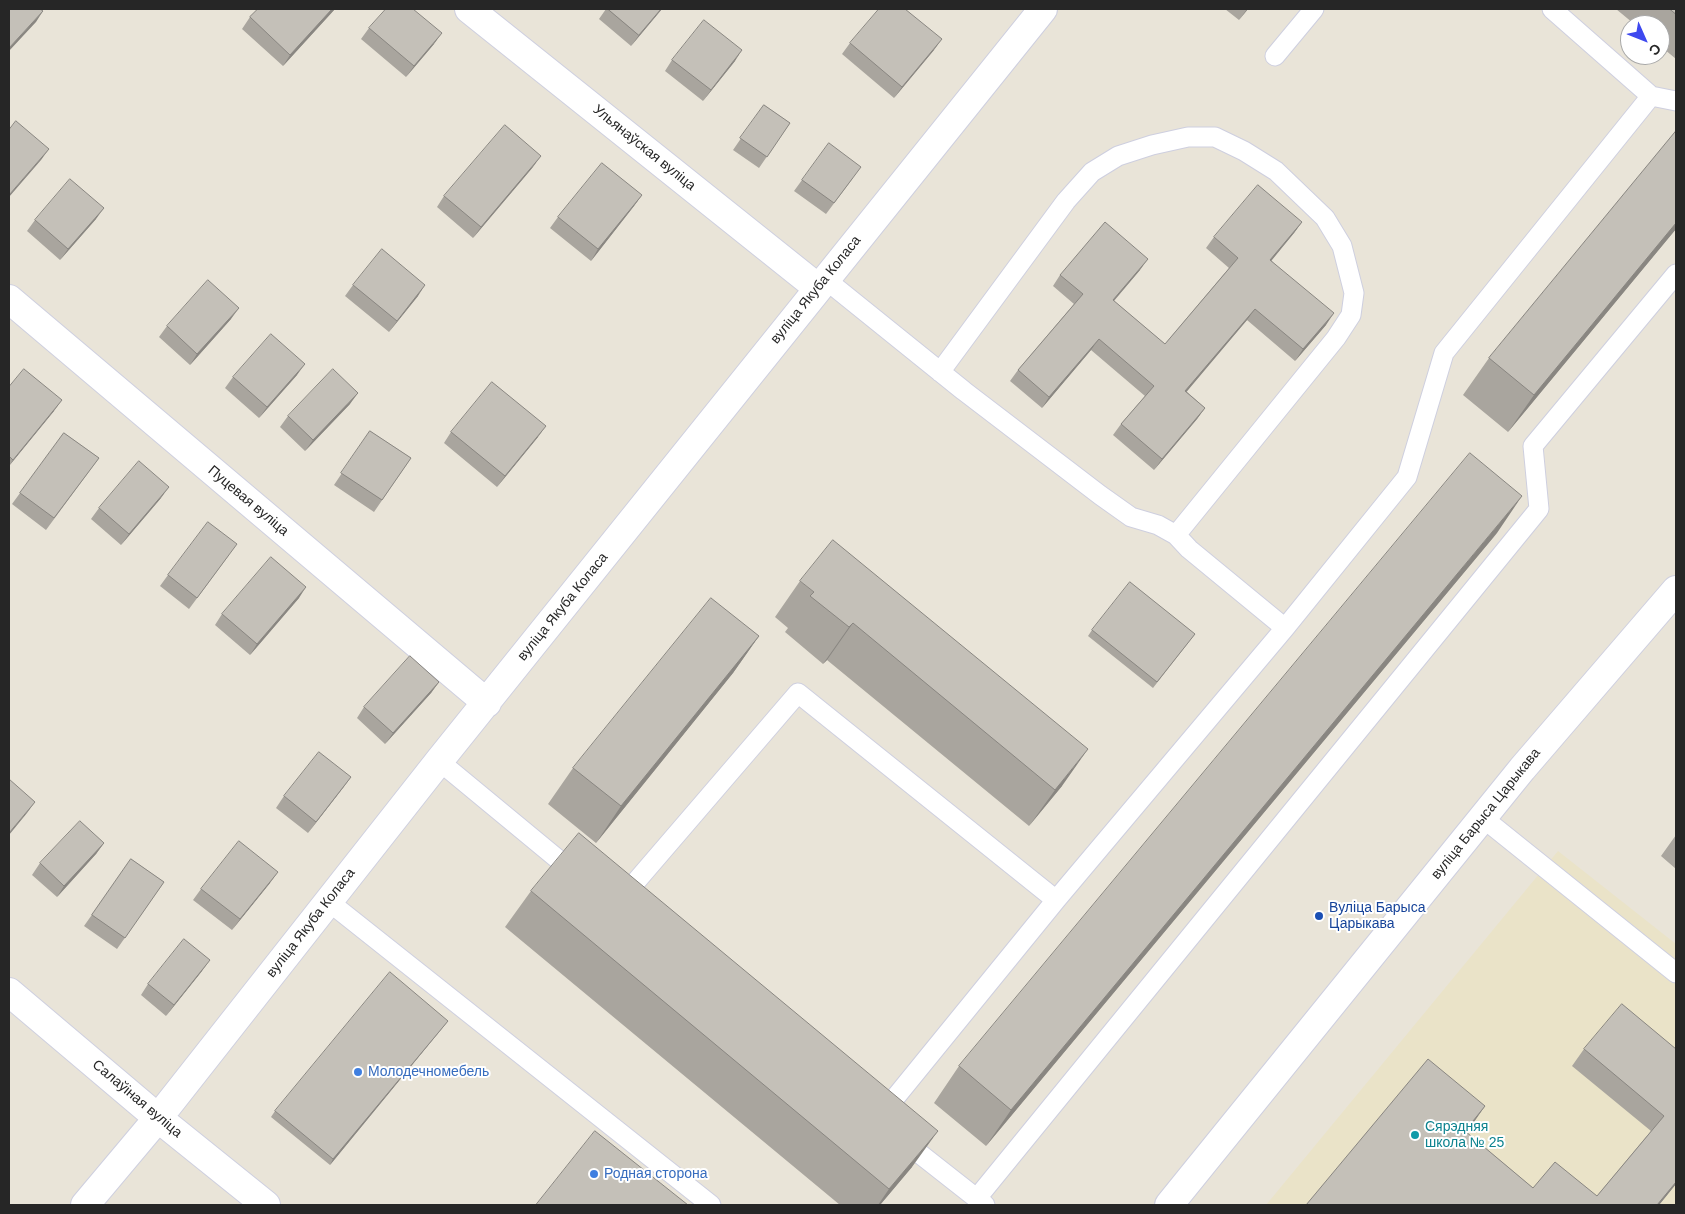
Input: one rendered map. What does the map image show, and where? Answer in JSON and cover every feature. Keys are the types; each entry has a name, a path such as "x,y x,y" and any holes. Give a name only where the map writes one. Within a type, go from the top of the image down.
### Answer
{"street":[{"name":"Ульянаўская вуліца","path":"469,9 821,284"},
{"name":"вуліца Якуба Коласа","path":"85,1205 158,1118 439,761 1042,9"},
{"name":"Пуцевая вуліца","path":"9,299 487,703"},
{"name":"вуліца Барыса Царыкава","path":"1169,1205 1522,770 1676,590"},
{"name":"Салаўіная вуліца","path":"9,992 158,1118 266,1205"}],"lane":[{"path":"1275,56 1314,9"},
{"path":"1552,9 1651,96 1676,101"},
{"path":"877,1120 1056,900 1286,628 1407,477 1444,353 1651,96"},
{"path":"940,372 1066,201 1092,172 1118,156 1152,145 1188,138 1215,137 1244,150 1276,171 1325,218 1342,246 1354,293 1351,314 1336,338 1176,534"},
{"path":"861,1107 981,1201 1539,509 1533,446 1676,274"},
{"path":"821,284 1131,517 1176,534 1189,549 1286,628"},
{"path":"615,905 798,693 1056,900"},
{"path":"439,761 630,918"},
{"path":"1483,818 1676,973"},
{"path":"328,901 711,1205"}],"shaded area":[{"path":"1558,851 1676,944 1676,1205 1266,1205"}],"building":[{"path":"9,9 40,9 43,11 9,48"},
{"path":"258,9 332,9 290,55 250,17"},
{"path":"386,9 413,9 442,33 414,66 369,28"},
{"path":"608,9 661,9 639,35"},
{"path":"879,9 905,9 942,39 902,87 850,43"},
{"path":"704,20 742,50 711,90 672,60"},
{"path":"764,105 790,123 767,157 740,138"},
{"path":"16,121 49,149 9,195 9,130"},
{"path":"505,125 541,156 481,227 444,196"},
{"path":"1676,131 1676,223 1534,395 1489,358"},
{"path":"829,143 861,167 834,203 802,180"},
{"path":"602,163 642,195 598,249 558,217"},
{"path":"70,179 104,208 68,249 35,220"},
{"path":"1258,185 1302,222 1270,260 1334,313 1303,349 1255,309 1185,391 1205,408 1162,459 1121,424 1154,386 1099,339 1049,397 1018,370 1083,294 1060,275 1105,222 1148,259 1113,300 1165,344 1238,258 1214,237"},
{"path":"382,249 425,285 397,321 353,285"},
{"path":"208,280 239,308 197,354 167,326"},
{"path":"271,334 305,364 267,407 233,377"},
{"path":"24,369 62,400 13,460 9,456 9,387"},
{"path":"333,369 358,393 313,440 288,416"},
{"path":"492,382 546,426 505,476 451,432"},
{"path":"370,431 411,458 382,500 341,473"},
{"path":"64,433 99,458 54,518 20,493"},
{"path":"1470,453 1522,496 1011,1110 959,1066"},
{"path":"139,461 169,487 129,534 99,508"},
{"path":"208,522 237,544 197,598 168,575"},
{"path":"833,540 1088,749 1055,790 853,623 849,627 810,596 814,592 800,581"},
{"path":"271,557 306,587 257,644 222,614"},
{"path":"1130,582 1195,634 1157,682 1092,630"},
{"path":"711,598 759,636 621,806 573,768"},
{"path":"410,656 439,682 393,733 364,707"},
{"path":"319,752 351,777 316,822 284,796"},
{"path":"9,779 35,802 9,833"},
{"path":"80,821 104,843 64,886 40,863"},
{"path":"579,833 938,1131 889,1189 531,891"},
{"path":"239,841 278,872 240,919 201,889"},
{"path":"131,859 164,882 125,938 92,915"},
{"path":"184,939 210,960 174,1005 148,984"},
{"name":"Молодечномебель","path":"390,972 448,1021 333,1159 275,1111"},
{"path":"1622,1004 1676,1049 1676,1182 1657,1205 1306,1205 1428,1059 1485,1106 1465,1131 1533,1188 1555,1162 1597,1196 1664,1116 1584,1049"},
{"name":"Родная сторона","path":"595,1131 688,1205 536,1205"}],"place":[{"name":"Вуліца Барыса Царыкава","path":"1319,916"},
{"name":"Молодечномебель","path":"358,1072"},
{"name":"Сярэдняя школа № 25","path":"1415,1135"},
{"name":"Родная сторона","path":"594,1174"}]}
